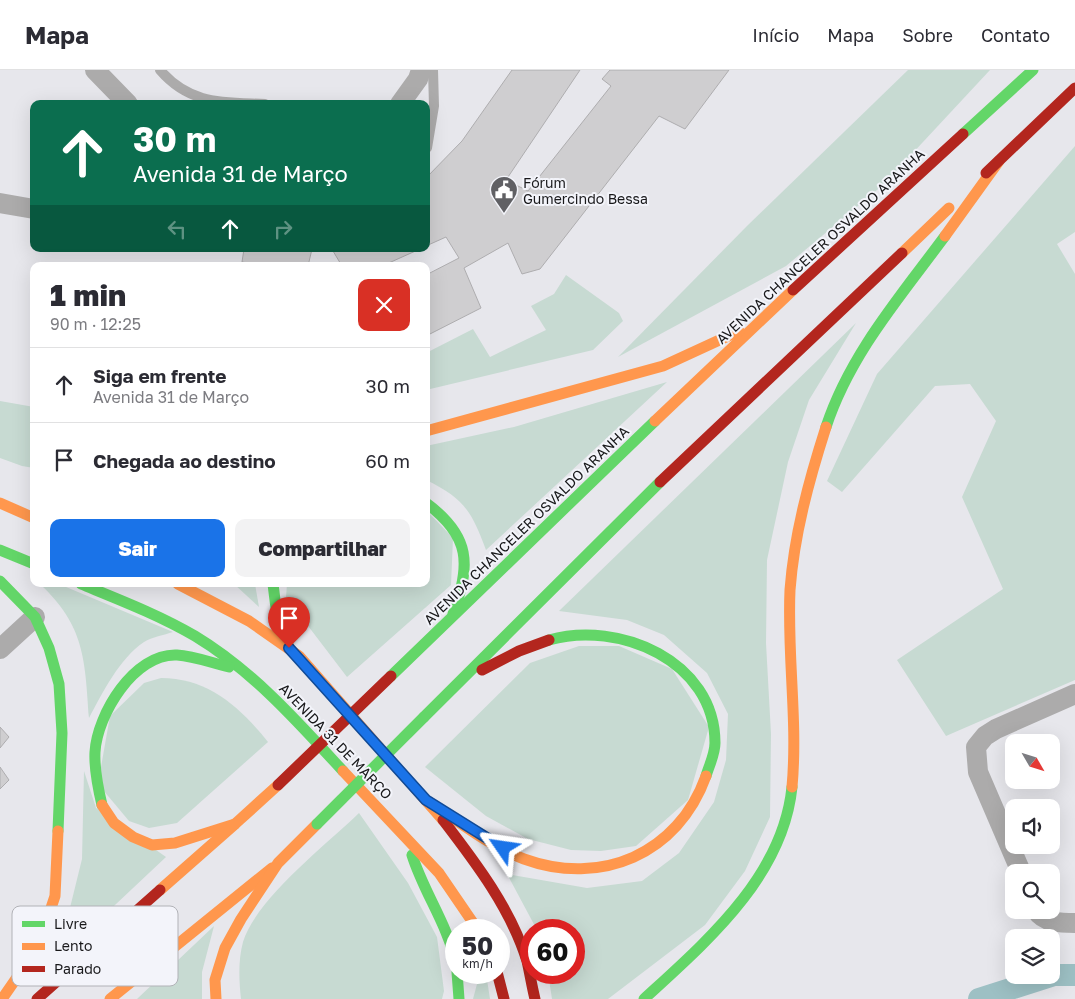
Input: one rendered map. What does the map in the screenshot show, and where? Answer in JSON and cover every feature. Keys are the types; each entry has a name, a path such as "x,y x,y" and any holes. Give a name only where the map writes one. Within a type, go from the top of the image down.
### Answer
{"main road":[{"name":"AVENIDA CHANCELER OSVALDO ARANHA","path":"142,906 278,785 758,322 1033,70"},
{"path":"178,944 278,863 646,496 1075,88"},
{"path":"644,999 698,949 734,908 765,866 780,837 794,774 790,602 799,536 809,483 832,415 852,367 889,309 999,161"},
{"path":"430,430 663,366 758,322"},
{"path":"0,502 30,504"},
{"path":"0,502 30,516"},
{"path":"430,506 440,512 452,525 464,552 467,568 461,594 452,617"},
{"path":"0,550 30,562"},
{"path":"0,581 35,617 48,648 59,684 62,734 58,869 55,896 52,906"},
{"name":"AVENIDA 31 DE MARÇO","path":"88,587 190,633 245,672 271,694 408,839 462,902 472,919"},
{"name":"AVENIDA 31 DE MARÇO","path":"184,587 237,614 289,648 426,800"},
{"path":"273,587 276,608 289,648"},
{"path":"426,800 503,848 536,863 569,868 616,865 651,849 679,823 698,796 708,775 715,743 708,706 688,674 657,651 620,637 584,633 546,641 499,660 459,683"},
{"path":"235,824 175,843 152,845 133,837 114,823 102,807 96,779 95,751 102,721 118,694 136,671 156,659 176,655 245,672"},
{"path":"426,800 492,886 509,917 533,980 535,999"},
{"path":"408,839 416,869 445,923"},
{"path":"216,999 215,980 225,948 278,863"},
{"path":"458,984 459,999"},
{"path":"500,984 504,999"},
{"path":"2,999 12,985"},
{"name":"AVENIDA CHANCELER OSVALDO ARANHA","path":"36,999 51,986"},
{"path":"110,999 126,986"}],"street":[{"path":"94,70 120,100"},
{"path":"402,100 421,70"},
{"path":"998,102 1025,70"},
{"path":"0,203 30,208"},
{"path":"0,649 35,617"},
{"path":"1018,864 978,772 976,748 985,736 996,729 1074,697"},
{"path":"1045,919 1075,923"}],"lane":[{"path":"160,70 169,80 192,96 213,100"},
{"path":"430,130 434,106 433,70"}],"green space":[{"path":"908,70 990,70 883,185 786,266 618,357 748,225"},
{"path":"1075,146 1075,232 1057,244 1075,274 1075,680 946,736 897,660 1003,589 962,497 996,421 970,384 935,386 842,492 827,481 877,374"},
{"path":"566,275 619,313 623,321 593,350 430,389 430,351 473,329 490,357 546,330 531,306 554,294"},
{"path":"856,323 809,400 788,462 767,560 766,643 771,734 770,817 745,871 705,925 608,999 552,999 550,984 585,984 585,919 531,919 507,874 587,888 642,881 679,853 714,802 726,760 728,714 707,673 664,635 627,620 559,611"},
{"path":"667,382 486,550 471,516 465,508 449,493 430,482 430,445 514,427"},
{"path":"0,401 30,406 30,467 0,458"},
{"path":"430,514 453,538 451,585 347,677 286,597 287,587 430,587"},
{"path":"43,587 66,587 173,632 144,642 127,657 112,677 89,718 84,661 80,645 66,614"},
{"path":"237,587 256,587 259,607"},
{"path":"579,646 619,646 672,669 709,727 688,800 636,846 601,851 571,850 528,839 486,816 425,767 530,663"},
{"path":"161,678 178,679 194,683 222,697 246,717 268,742 177,823 149,828 129,821 98,784 110,716 144,683"},
{"path":"84,771 96,808 166,857 114,906 70,906 82,859"},
{"path":"359,813 408,883 437,937 444,991 442,999 241,999 239,978 240,956 250,925 262,908 294,873"},
{"path":"214,926 202,972 202,999 137,999 151,986 178,986 178,960"},
{"path":"477,984 488,984 490,999 473,999"}],"building":[{"name":"Fórum Gumercindo Bessa","path":"512,70 580,70 506,180 528,191 611,86 602,79 610,70 729,70 685,129 659,116 540,269 522,274 508,243 464,268 481,308 430,334 430,273 459,258 446,237 430,244 430,174 462,141"},
{"path":"244,252 311,252 309,262 242,262"},
{"path":"334,252 413,252 391,262 340,262"},
{"path":"0,727 9,737 0,748"},
{"path":"0,767 9,780 0,789"}],"waterway":[{"path":"979,999 1054,975 1075,975"}],"traffic: fast":[{"path":"963,134 1033,70"},
{"path":"826,427 836,400 862,351 894,304 945,236"},
{"path":"391,676 655,421"},
{"path":"424,717 660,482"},
{"path":"430,506 452,527 463,552 463,581 453,614"},
{"path":"0,550 30,562"},
{"path":"0,581 35,617 49,648 59,684 62,733 58,831"},
{"path":"88,587 167,621 216,650 274,698 343,771"},
{"path":"273,587 276,608 289,648"},
{"path":"549,640 576,635 604,636 632,642 658,653 681,669 699,690 711,714 715,747 706,776"},
{"path":"102,805 95,765 97,737 110,705 133,675 146,664 161,657 177,655 229,667"},
{"path":"317,824 424,717"},
{"path":"644,999 716,931 758,879 774,850 786,820 792,787"},
{"path":"412,855 445,930"},
{"path":"458,984 459,999"}],"traffic: slow":[{"path":"945,236 999,161"},
{"path":"902,253 949,208"},
{"path":"655,421 793,290"},
{"path":"430,430 663,366 739,331"},
{"path":"792,787 794,738 789,615 790,590 803,508 826,427"},
{"path":"0,503 30,516"},
{"path":"184,587 249,621 299,656 443,820"},
{"path":"343,771 439,873 470,919"},
{"path":"426,800 486,840 511,854 553,867 581,869 608,866 633,857 656,844 677,826 693,803 706,776"},
{"path":"102,805 114,823 133,837 152,845 175,843 235,824 278,785"},
{"path":"160,890 235,824"},
{"path":"216,999 215,980 225,948 241,919 278,863 317,824"},
{"path":"52,906 55,896 58,831"},
{"path":"178,944 272,868"},
{"path":"2,999 12,985"},
{"path":"110,999 126,986"}],"traffic: jam":[{"path":"986,173 1075,88"},
{"path":"793,290 963,134"},
{"path":"660,482 902,253"},
{"path":"482,670 519,651 549,640"},
{"path":"278,785 391,676"},
{"path":"443,820 480,870 512,923 527,961 535,999"},
{"path":"142,906 160,890"},
{"path":"500,984 504,999"},
{"path":"37,999 52,986"}],"place":[{"name":"Fórum Gumercindo Bessa","path":"504,214"}],"route":[{"path":"289,648 426,800 503,848"}]}
